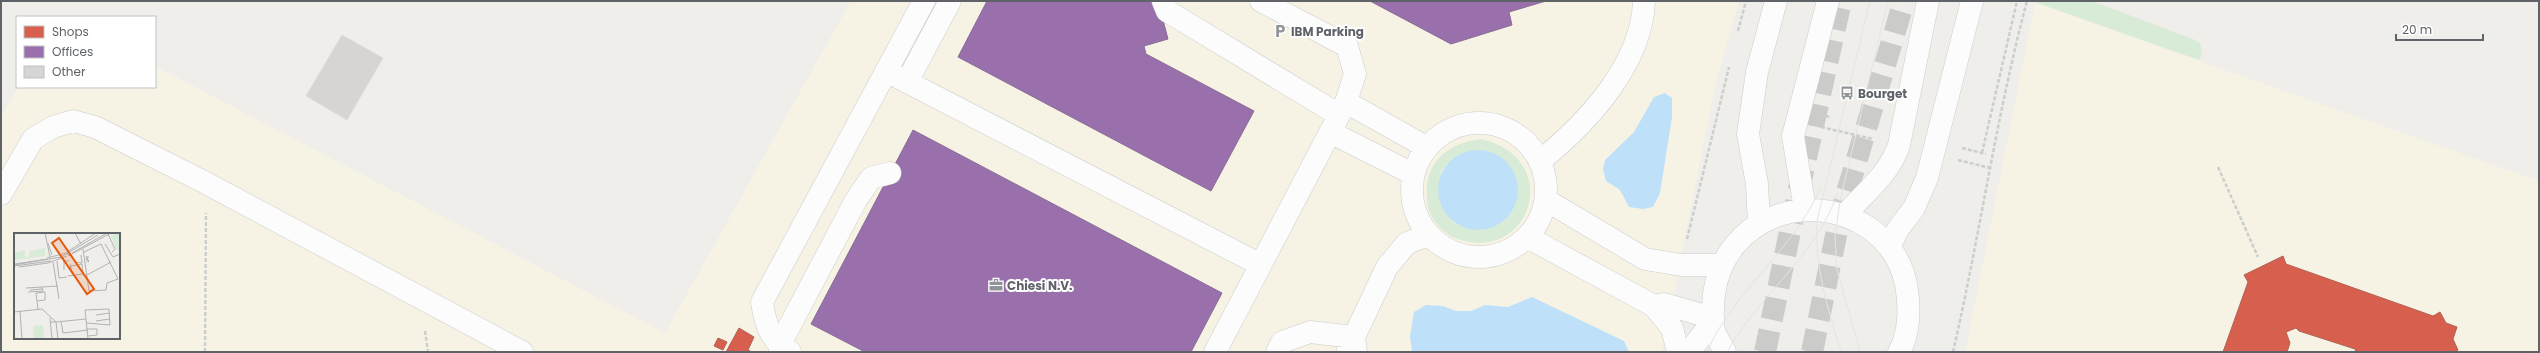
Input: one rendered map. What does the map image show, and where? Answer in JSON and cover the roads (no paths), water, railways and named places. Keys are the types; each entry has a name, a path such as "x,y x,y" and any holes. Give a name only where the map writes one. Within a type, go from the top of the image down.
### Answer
{"street":[{"path":"890,173 871,178 856,200 784,349 766,324 762,302 924,1"},
{"path":"907,82 950,1"},
{"path":"1163,1 1167,11 1338,116 1412,174"},
{"path":"1215,352 1259,264 1338,116 1355,74 1347,46 1261,1"},
{"path":"1540,161 1576,130 1610,90 1632,48 1641,24 1644,1"},
{"path":"1759,224 1757,184 1748,134 1757,72 1776,1"},
{"path":"1805,209 1794,148 1796,122 1828,1"},
{"path":"1845,215 1882,177 1893,162 1899,145 1928,1"},
{"path":"1890,246 1898,229 1914,208 1934,153 1972,1"},
{"path":"886,71 1259,264"},
{"path":"1338,116 1426,146"},
{"path":"1,194 33,140 53,127 73,121 95,127 206,183 522,352"},
{"path":"1480,122 1500,125 1518,135 1532,146 1540,161 1545,180 1546,200 1539,220 1527,237 1509,250 1488,257 1466,257 1445,249 1428,235 1414,211 1411,192 1412,174 1426,146 1441,133 1460,125 1480,122"},
{"path":"1546,200 1645,259 1681,265 1721,265"},
{"path":"1725,352 1715,332 1713,319 1715,285 1721,265 1741,238 1759,224 1784,213 1805,209 1845,215 1874,231 1890,246 1904,275 1909,299 1906,332 1899,352"},
{"path":"1277,352 1282,342 1310,332 1352,347 1387,266 1407,243 1428,235"},
{"path":"1527,237 1654,306 1672,328 1678,352"},
{"path":"1654,306 1664,304 1713,319"},
{"path":"1689,352 1713,319"}],"water":[{"path":"1665,93 1672,98 1672,117 1660,193 1653,207 1643,209 1629,207 1620,190 1606,181 1603,169 1605,160 1634,132 1654,97"},
{"path":"1478,150 1493,153 1506,162 1515,175 1518,190 1515,205 1506,218 1493,227 1478,230 1463,227 1450,218 1441,205 1438,190 1441,175 1450,162 1463,153"},
{"path":"1532,297 1624,341 1629,352 1412,352 1410,336 1414,312 1426,305 1443,306 1456,311 1471,311 1485,305 1508,307"}],"tunnel":[{"path":"1765,352 1797,198 1841,1"},
{"path":"1812,352 1840,216 1904,1"}],"tram line":[{"path":"1841,352 1827,304 1820,271 1817,221 1870,1"},
{"path":"1860,352 1837,269 1835,236 1840,201 1888,1"},
{"path":"1707,352 1718,330 1732,310 1795,232 1820,189"},
{"path":"1727,352 1754,312 1802,256 1816,237 1828,216 1837,194"}],"place":[{"name":"IBM Parking","path":"1280,31"},
{"name":"Bourget","path":"1847,93"},
{"name":"Chiesi N.V.","path":"996,285"}]}
